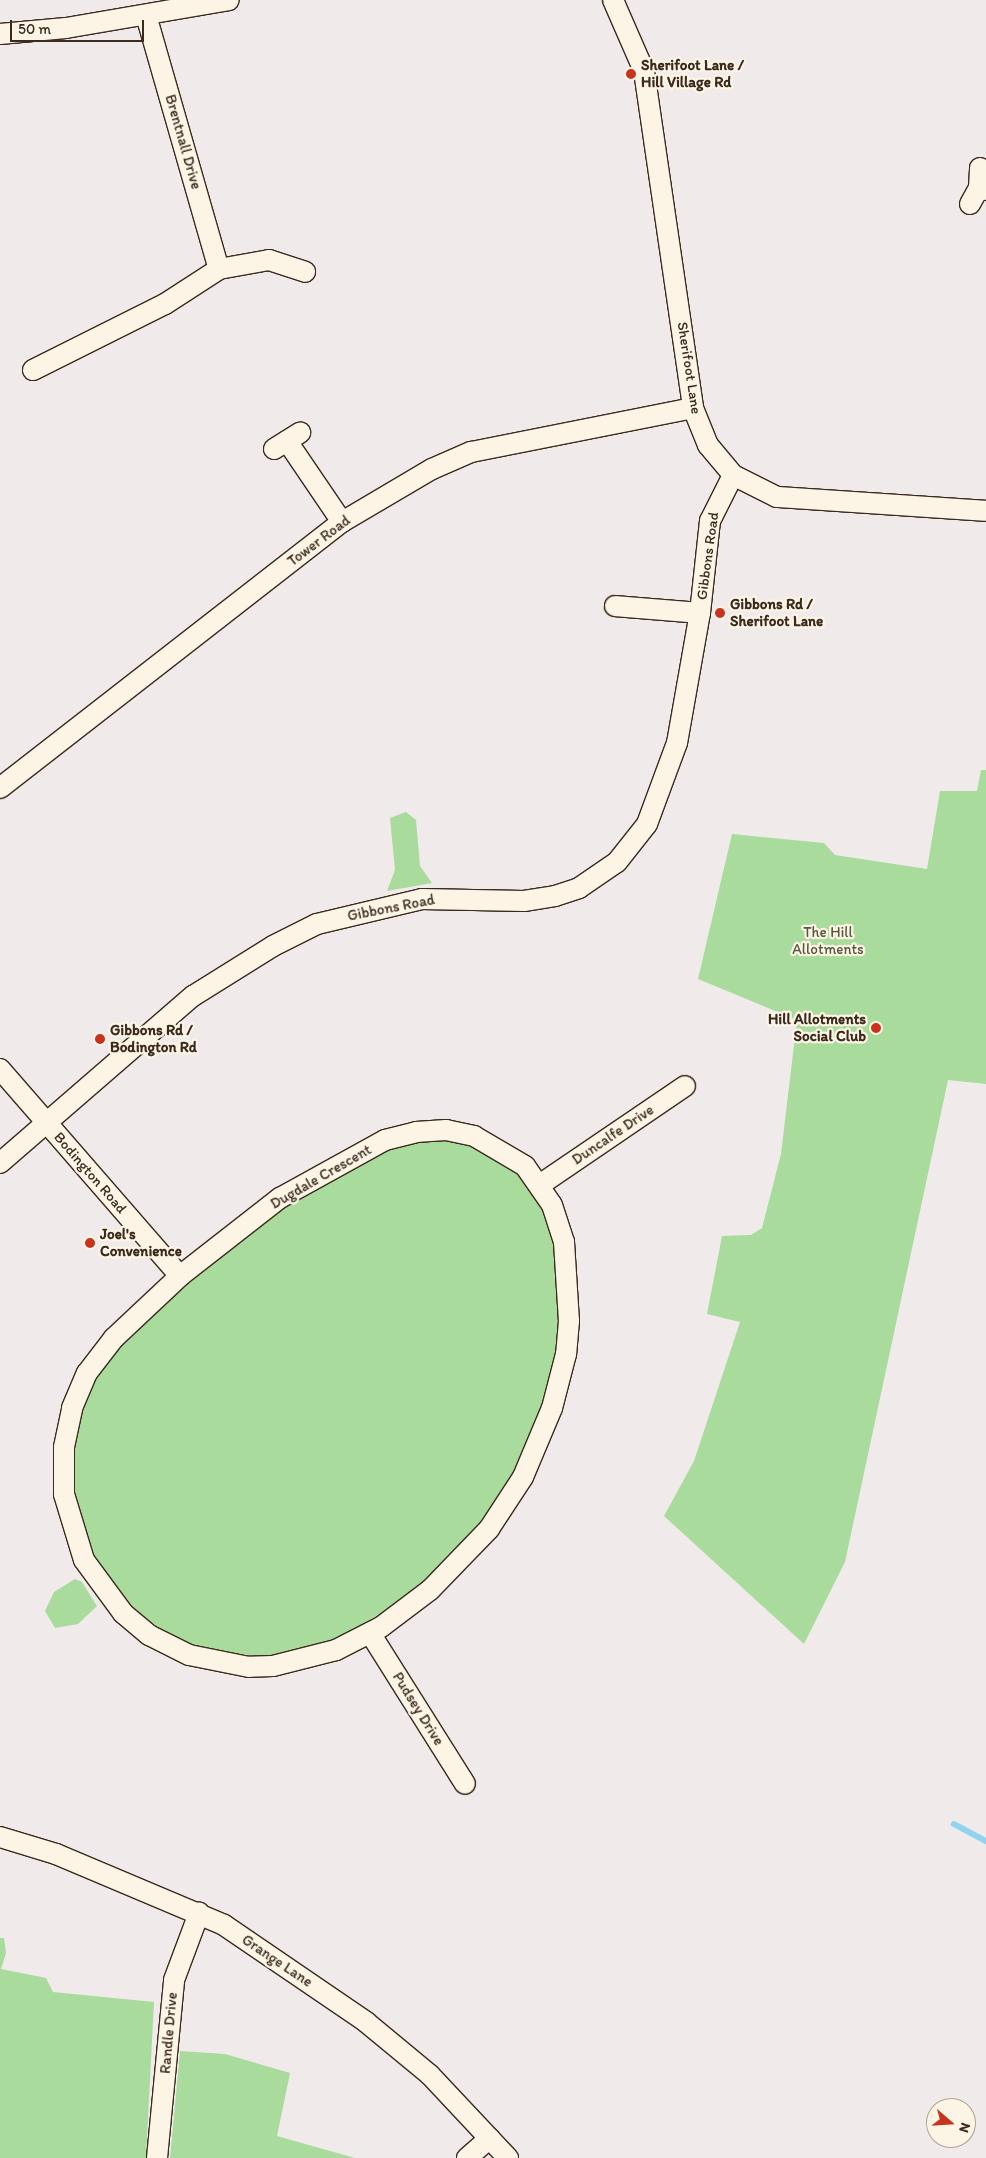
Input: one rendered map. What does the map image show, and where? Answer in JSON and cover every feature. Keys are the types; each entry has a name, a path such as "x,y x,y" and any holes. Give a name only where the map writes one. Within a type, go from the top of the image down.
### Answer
{"street":[{"path":"0,34 138,10 229,0"},
{"name":"Sherifoot Lane","path":"613,0 644,71 693,408 708,445 733,475 777,497 986,511"},
{"name":"Brentnall Drive","path":"138,10 219,269"},
{"path":"33,370 166,304 219,269 269,260 305,272"},
{"name":"Tower Road","path":"0,788 342,522 471,452 693,408"},
{"path":"287,441 342,522"},
{"name":"Gibbons Road","path":"0,1162 208,984 317,924 422,899 524,901 555,896 599,877 632,846 662,792 677,743 700,613 710,521 733,475"},
{"name":"Gibbons Road","path":"615,606 700,613"},
{"name":"Bodington Road","path":"0,1070 180,1276"},
{"name":"Duncalfe Drive","path":"541,1184 685,1086"},
{"name":"Dugdale Crescent","path":"446,1130 474,1136 525,1166 541,1184 560,1226 568,1268 566,1354 552,1408 523,1477 489,1529 430,1590 370,1634 336,1650 273,1666 226,1664 189,1655 133,1622 84,1560 64,1494 64,1447 72,1408 87,1373 114,1338 180,1276 280,1198 356,1153 416,1132 446,1130"},
{"name":"Pudsey Drive","path":"370,1634 466,1784"},
{"name":"Grange Lane","path":"0,1837 56,1854 224,1925 366,2022 430,2075 508,2158"},
{"name":"Randle Drive","path":"157,2158 174,1980 199,1913"},
{"path":"467,2158 490,2138"}],"green space":[{"name":"The Hill Allotments","path":"981,770 986,770 986,1084 948,1080 845,1562 804,1644 664,1516 694,1461 740,1322 707,1314 722,1236 751,1235 762,1228 781,1154 797,1020 698,979 732,834 824,843 835,855 927,869 940,791 977,791"},
{"path":"406,812 416,820 420,866 432,883 387,891 395,870 390,818"},
{"path":"420,1139 449,1139 479,1149 520,1174 546,1215 554,1241 560,1336 543,1410 514,1479 470,1537 412,1594 352,1631 316,1647 265,1657 202,1649 174,1638 130,1607 97,1569 71,1499 71,1441 89,1388 116,1347 143,1321 279,1210 390,1147"},
{"path":"75,1579 82,1582 97,1606 78,1624 55,1628 45,1611 54,1592"},
{"path":"0,1938 4,1938 6,1953 1,1969 46,1978 53,1992 154,2002 146,2158 0,2158"},
{"path":"180,2051 225,2054 290,2073 277,2136 355,2158 170,2158"}],"waterway":[{"path":"954,1824 986,1841"}],"place":[{"name":"Sherifoot Lane / Hill Village Rd","path":"631,74"},
{"name":"Gibbons Rd / Sherifoot Lane","path":"720,613"},
{"name":"Hill Allotments Social Club","path":"876,1028"},
{"name":"Gibbons Rd / Bodington Rd","path":"100,1039"},
{"name":"Joel's Convenience","path":"90,1243"}]}
